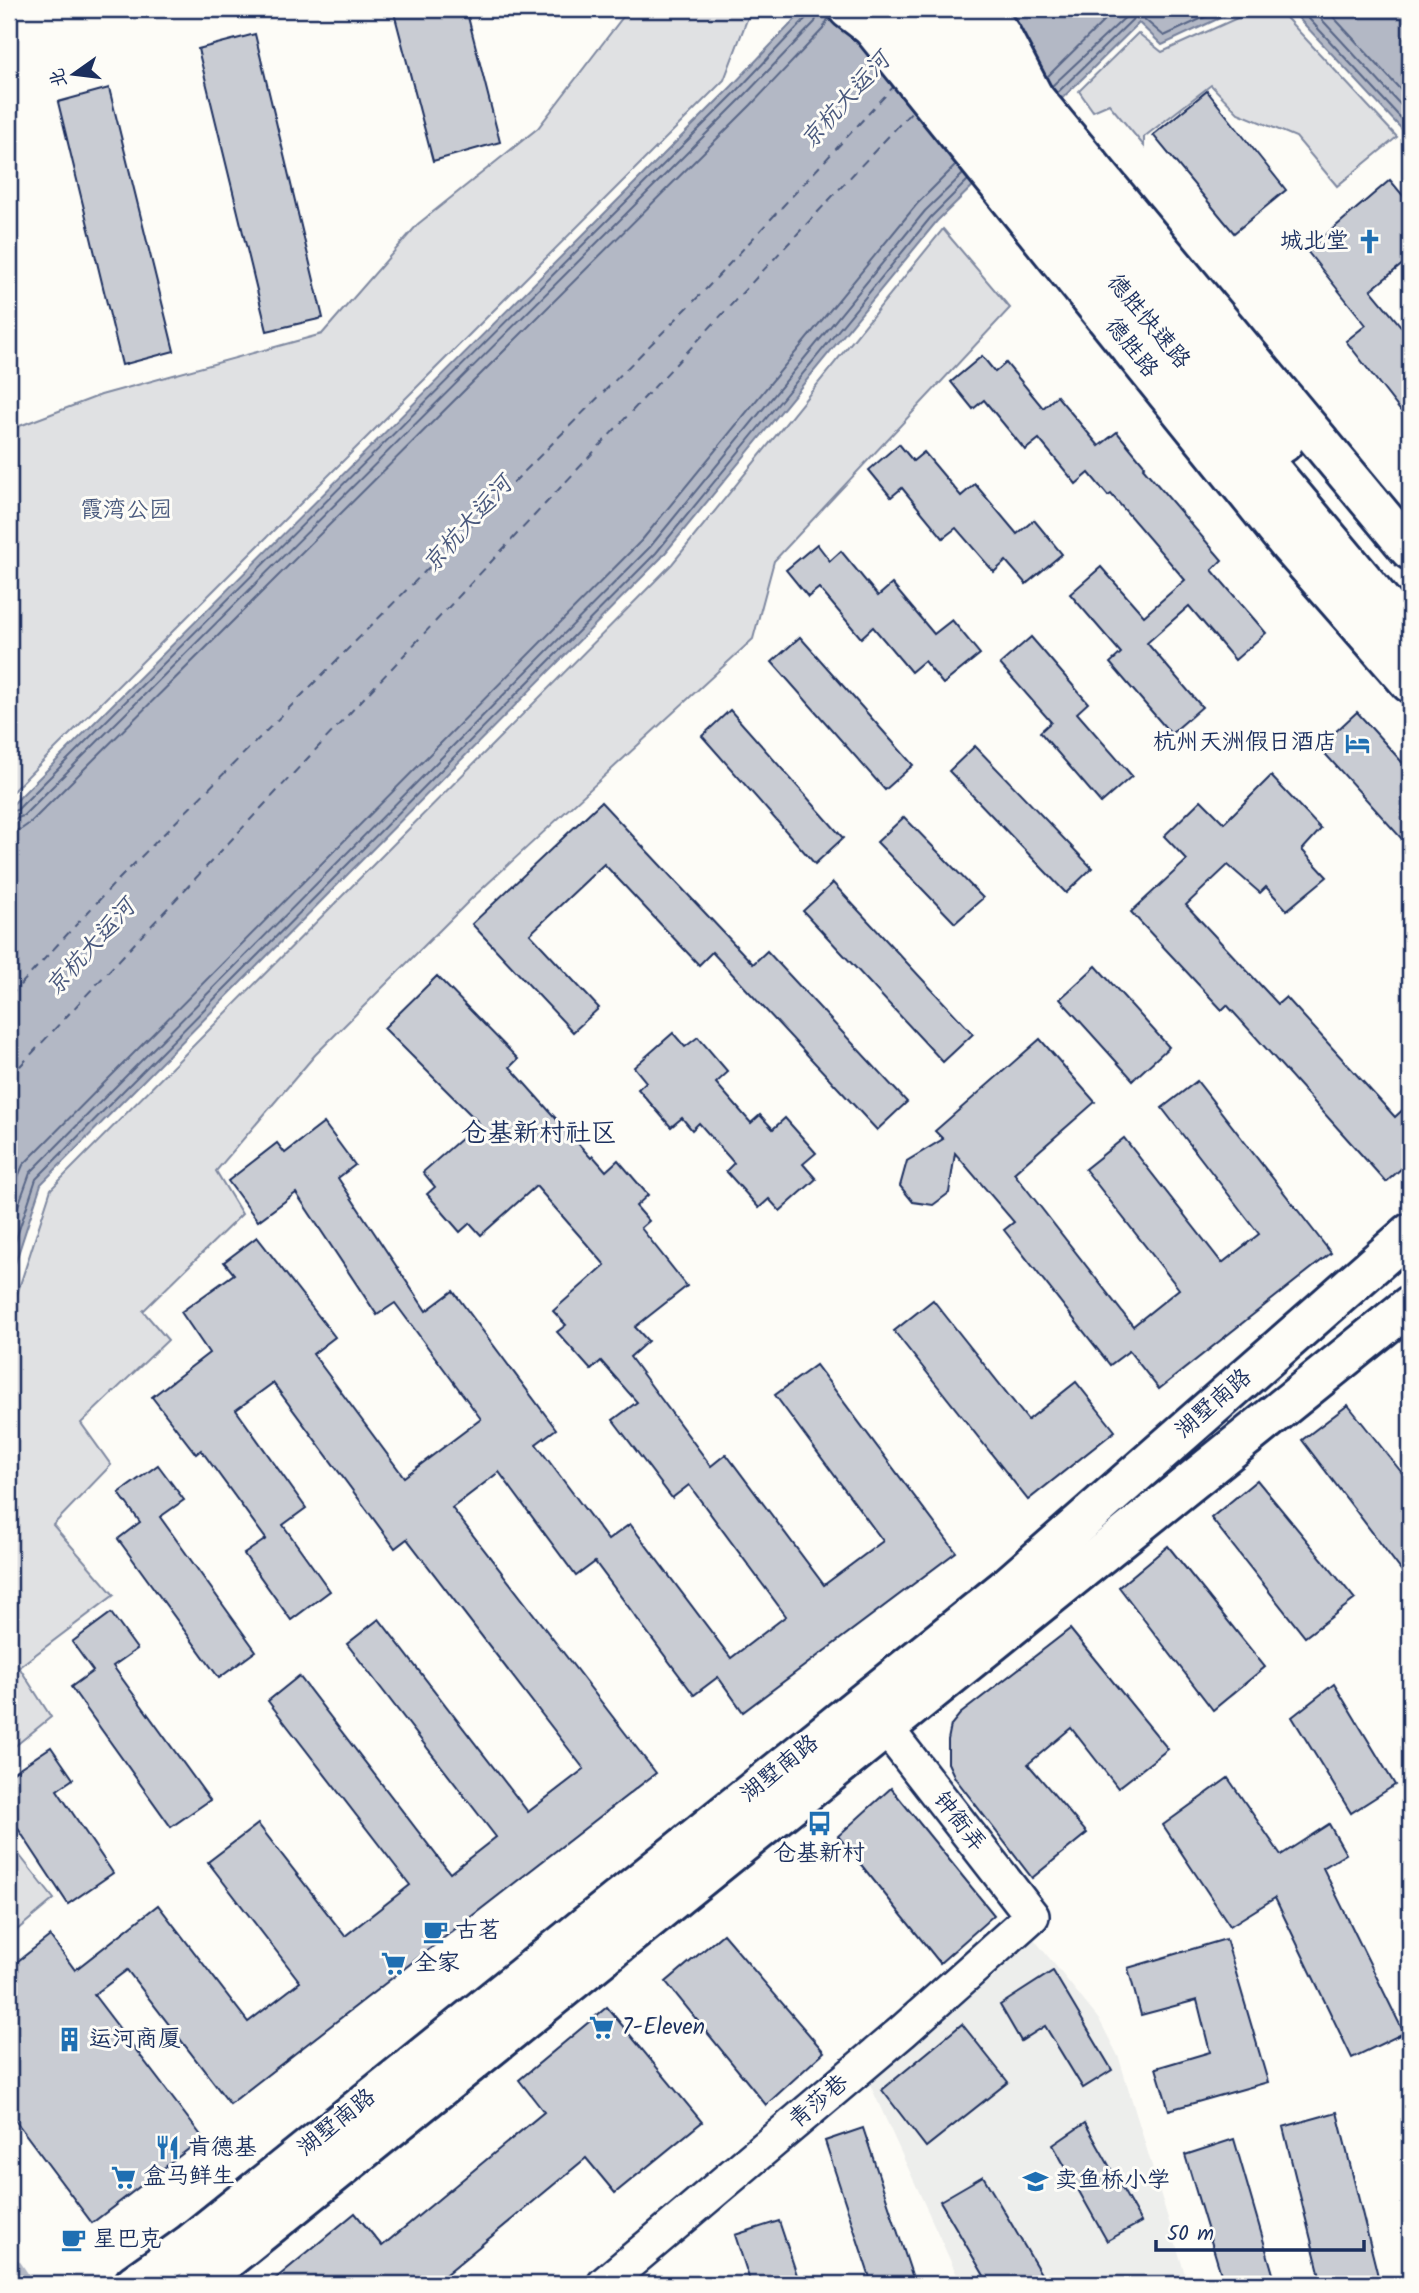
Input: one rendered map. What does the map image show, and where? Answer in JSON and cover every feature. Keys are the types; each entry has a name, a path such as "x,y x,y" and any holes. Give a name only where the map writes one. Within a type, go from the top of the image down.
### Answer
{"main road":[{"name":"德胜快速路","path":"930,9 1410,600"},
{"path":"960,9 1410,550"},
{"path":"983,9 1001,35 1034,98"},
{"name":"德胜快速路","path":"866,14 1410,636"},
{"name":"德胜路","path":"866,14 1290,546 1410,683"},
{"name":"湖墅南路","path":"134,2284 190,2244 1007,1587 1410,1233"},
{"name":"湖墅南路","path":"197,2284 1410,1305"}],"street":[{"name":"钟衙弄","path":"886,1728 1032,1916"},
{"name":"青莎巷","path":"604,2284 902,2032 1032,1916"}],"shaded area":[{"name":"卖鱼桥小学","path":"1034,1939 1100,2021 1119,2058 1188,2284 961,2284 867,2078"}],"green space":[{"name":"霞湾公园","path":"629,9 751,9 724,80 9,795 9,430 101,395 322,334 418,224 538,128"},
{"path":"1257,9 1278,9 1397,137 1337,186 1296,137 1238,113 1211,85 1144,137 1144,146 1109,104 1093,111 1079,91 1138,33 1162,52"},
{"path":"943,229 1010,308 774,561 753,639 471,899 315,1055 216,1171 242,1214 143,1311 168,1340 81,1423 111,1465 53,1525 114,1595 19,1667 51,1717 9,1751 9,1319 51,1189 672,564"},
{"path":"9,1842 54,1899 17,1930 9,1924"}],"water":[{"name":"京杭大运河","path":"805,9 1239,9 1162,45 1139,23 937,221 661,558 41,1184 9,1282 9,808 732,86"},
{"path":"1290,9 1401,9 1410,19 1410,138"}],"building":[{"path":"393,9 466,9 500,142 433,161"},
{"path":"255,34 323,318 267,331 198,49"},
{"path":"109,88 174,351 122,365 58,102"},
{"path":"1207,91 1286,190 1234,233 1153,135"},
{"path":"1390,180 1410,204 1410,258 1371,290 1410,337 1410,423 1346,341 1366,325 1307,251"},
{"path":"982,356 995,372 1006,363 1043,408 1057,396 1099,446 1117,432 1145,466 1143,468 1222,560 1212,570 1266,633 1235,660 1189,606 1147,643 1202,707 1171,734 1110,663 1121,653 1070,594 1101,567 1144,616 1185,580 1111,494 1108,496 1089,473 1076,484 1039,439 1025,450 984,400 973,409 951,382"},
{"path":"899,444 913,461 924,452 961,496 975,484 1017,534 1034,520 1062,554 1026,584 1006,561 994,572 956,528 943,538 902,488 891,497 869,470"},
{"path":"817,544 830,561 841,551 878,596 892,584 934,634 952,620 980,654 943,684 924,661 911,672 873,627 861,638 819,588 808,597 786,570"},
{"path":"800,637 913,765 885,790 772,662"},
{"path":"1031,637 1088,703 1077,713 1132,776 1101,803 1040,732 1051,722 1000,664"},
{"path":"730,710 843,838 815,864 702,736"},
{"path":"1357,712 1410,771 1410,848 1319,747"},
{"path":"975,746 1092,868 1066,893 949,771"},
{"path":"1271,776 1321,829 1302,850 1327,877 1287,910 1266,887 1260,893 1228,865 1186,905 1278,1004 1286,997 1395,1117 1410,1103 1410,1161 1386,1182 1227,1005 1222,1010 1131,912 1187,860 1164,836 1201,800 1224,823"},
{"path":"601,802 753,964 767,951 907,1102 877,1130 712,952 699,965 604,864 530,934 599,1008 573,1032 472,924"},
{"path":"904,817 983,898 955,923 877,842"},
{"path":"833,883 973,1034 943,1062 803,911"},
{"path":"1096,966 1169,1047 1133,1080 1060,999"},
{"path":"437,976 518,1059 510,1067 591,1158 593,1156 606,1171 618,1160 648,1195 636,1206 649,1221 641,1228 687,1286 635,1327 648,1341 630,1357 711,1466 726,1454 824,1585 883,1541 775,1395 816,1365 956,1552 743,1712 718,1677 694,1695 595,1562 576,1576 499,1472 452,1508 656,1773 230,2104 127,1970 94,1995 203,2138 92,2223 9,2112 9,1968 50,1936 75,1970 158,1905 248,2022 300,1982 208,1862 258,1824 345,1936 410,1885 268,1701 299,1676 450,1873 496,1837 347,1644 379,1619 528,1812 584,1769 407,1539 395,1548 273,1383 236,1410 306,1508 283,1525 330,1591 291,1620 244,1554 266,1539 201,1450 196,1454 152,1397 209,1353 181,1312 234,1274 224,1262 257,1237 335,1337 313,1354 404,1477 481,1419 395,1303 377,1315 296,1193 258,1221 228,1181 277,1143 285,1153 324,1123 355,1165 338,1178 426,1311 453,1291 556,1429 536,1444 608,1540 630,1524 731,1658 786,1616 689,1485 672,1498 613,1420 637,1402 601,1361 591,1370 557,1332 566,1325 553,1311 605,1265 536,1186 481,1235 470,1223 460,1232 427,1194 435,1187 423,1172 479,1123 384,1028"},
{"path":"673,1033 685,1047 698,1037 728,1072 716,1083 751,1123 760,1115 773,1129 785,1118 816,1153 803,1164 816,1179 780,1211 769,1199 759,1208 726,1171 734,1163 699,1123 692,1130 682,1118 671,1127 638,1089 646,1082 634,1067"},
{"path":"1040,1039 1095,1102 1014,1173 1133,1326 1179,1289 1085,1169 1124,1138 1222,1263 1259,1234 1162,1108 1197,1081 1331,1253 1159,1389 1129,1351 1110,1365 1004,1230 1014,1222 955,1153 949,1193 933,1205 913,1202 900,1186 907,1161 943,1139 935,1131"},
{"path":"933,1300 1028,1420 1076,1382 1115,1431 1028,1500 894,1331"},
{"path":"1348,1405 1410,1483 1410,1582 1302,1440"},
{"path":"158,1465 184,1500 160,1517 256,1651 219,1678 118,1539 140,1522 119,1493"},
{"path":"1257,1480 1355,1599 1305,1637 1211,1518"},
{"path":"1168,1546 1265,1667 1213,1710 1119,1587"},
{"path":"111,1613 137,1649 113,1666 210,1800 171,1827 71,1687 93,1671 72,1642"},
{"path":"1070,1629 1168,1749 1118,1788 1071,1728 1028,1764 1087,1833 1032,1878 955,1778 948,1763 948,1740 951,1725 960,1714"},
{"path":"1334,1684 1395,1785 1351,1813 1292,1717"},
{"path":"51,1747 73,1779 57,1790 113,1873 68,1904 9,1815 9,1775"},
{"path":"1228,1778 1281,1855 1329,1824 1346,1854 1323,1868 1404,2033 1352,2058 1275,1898 1230,1926 1163,1825"},
{"path":"891,1788 994,1915 940,1963 838,1836"},
{"path":"723,1934 824,2052 766,2105 666,1982"},
{"path":"1226,1939 1268,2082 1169,2110 1156,2068 1210,2052 1197,2000 1141,2015 1128,1968"},
{"path":"1053,1971 1112,2070 1083,2088 1045,2026 1021,2041 1000,2005"},
{"path":"607,2007 702,2122 615,2193 586,2158 434,2284 269,2284 355,2213 382,2246 544,2112 519,2080"},
{"path":"962,2024 1008,2082 926,2147 882,2090"},
{"path":"1337,2112 1380,2284 1322,2284 1283,2127"},
{"path":"1085,2123 1141,2222 1107,2241 1053,2145"},
{"path":"863,2128 915,2284 872,2284 825,2141"},
{"path":"1234,2139 1276,2284 1224,2284 1185,2155"},
{"path":"983,2176 1047,2284 989,2284 940,2201"},
{"path":"779,2221 800,2284 751,2284 735,2235"}],"waterway":[{"path":"9,2272 17,2284"}],"ferry route":[{"path":"9,997 114,884 707,288 896,84"},
{"path":"9,1078 914,109"}],"place":[{"name":"城北堂","path":"1369,242"},
{"name":"杭州天洲假日酒店","path":"1357,743"},
{"name":"仓基新村","path":"819,1824"},
{"name":"古茗","path":"435,1931"},
{"name":"全家","path":"394,1964"},
{"name":"7-Eleven","path":"602,2028"},
{"name":"运河商厦","path":"69,2040"},
{"name":"肯德基","path":"168,2148"},
{"name":"盒马鲜生","path":"123,2177"},
{"name":"卖鱼桥小学","path":"1035,2181"},
{"name":"星巴克","path":"73,2240"}],"district":[{"name":"仓基新村社区","path":"539,1134"}]}
